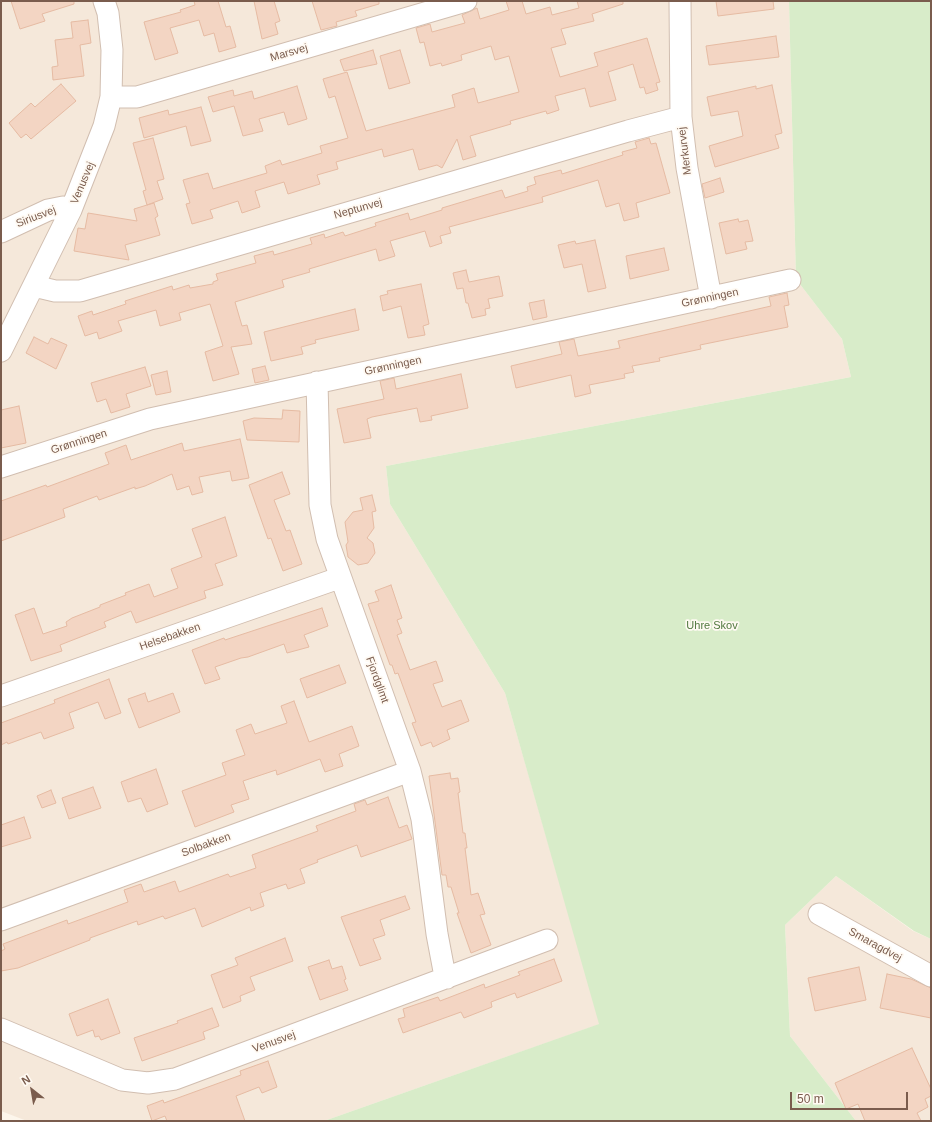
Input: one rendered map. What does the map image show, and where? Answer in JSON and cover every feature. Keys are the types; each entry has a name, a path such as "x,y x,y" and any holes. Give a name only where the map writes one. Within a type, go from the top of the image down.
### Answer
{"street":[{"name":"Venusvej","path":"1,352 71,210 102,133 111,97 112,50 108,13 104,1"},
{"name":"Marsvej","path":"111,97 137,97 466,1"},
{"name":"Merkurvej","path":"680,1 682,117 687,168 711,298"},
{"name":"Neptunvej","path":"34,286 55,291 80,291 621,133 673,118 682,117"},
{"name":"Siriusvej","path":"1,232 48,210 63,207 71,210"},
{"name":"Grønningen","path":"1,467 150,419 790,280"},
{"name":"Fjordglimt","path":"318,382 320,505 326,540 410,771 422,819 437,934 447,978"},
{"name":"Helsebakken","path":"1,696 339,578"},
{"name":"Solbakken","path":"1,920 410,771"},
{"name":"Smaragdvej","path":"819,914 931,976"},
{"name":"Venusvej","path":"1,1029 122,1080 148,1083 175,1079 547,940"}],"shaded area":[{"path":"1,1 789,1 796,279 842,339 851,377 386,466 390,504 505,693 600,1024 324,1121 27,1121 1,1111"},
{"path":"836,876 913,931 931,939 931,1121 856,1121 790,1036 785,925"}],"green space":[{"name":"Uhre Skov","path":"789,1 931,1 931,939 914,931 836,876 785,925 790,1036 856,1121 324,1121 599,1024 505,693 390,504 386,466 851,377 842,339 796,279"}],"building":[{"path":"11,1 74,1 74,4 42,14 45,21 20,29"},
{"path":"194,1 218,1 226,27 230,26 236,47 219,52 214,33 204,36 199,20 170,28 178,53 155,60 144,22 181,12 180,10 195,5"},
{"path":"254,1 274,1 280,21 275,23 278,34 262,39"},
{"path":"312,1 379,1 379,4 355,11 357,16 336,22 337,26 321,30"},
{"path":"506,1 522,1 526,14 550,7 552,15 579,8 577,1 623,1 623,4 592,14 594,21 561,29 566,44 551,48 560,77 598,66 594,53 647,38 660,82 656,83 658,90 646,94 644,87 640,88 633,64 608,72 616,100 590,107 585,88 555,96 559,110 547,114 546,111 510,121 511,124 470,136 476,156 463,160 457,139 442,168 437,165 419,170 413,149 384,157 382,149 336,162 338,169 317,175 320,184 288,194 284,182 255,191 260,207 242,213 238,201 210,210 213,218 192,224 186,204 190,203 183,180 208,173 213,189 267,173 265,166 280,160 282,165 322,153 320,146 348,138 335,96 329,98 323,79 347,72 366,131 455,107 452,95 474,88 478,103 519,92 509,56 495,60 491,46 461,55 462,60 442,66 441,63 430,66 424,42 420,43 416,28 430,24 432,32 465,23 462,15 477,8 480,19 509,10"},
{"path":"716,1 773,1 774,9 718,16"},
{"path":"88,20 91,43 80,45 84,76 53,80 52,67 58,66 55,40 73,38 71,22"},
{"path":"776,36 779,57 709,65 706,46"},
{"path":"373,50 377,64 344,71 340,60"},
{"path":"400,50 410,83 389,89 380,56"},
{"path":"61,84 76,101 31,139 26,134 21,138 9,123 31,103 35,107"},
{"path":"772,85 782,133 775,135 779,148 715,167 709,146 743,136 738,111 711,116 707,97 756,86 756,89"},
{"path":"297,86 307,119 288,125 284,112 259,119 263,131 243,136 234,106 213,112 208,97 233,90 234,96 252,91 254,99"},
{"path":"201,107 211,141 191,146 186,126 144,138 139,118 168,110 169,115"},
{"path":"153,138 164,179 157,181 163,199 147,205 143,191 146,190 133,143"},
{"path":"649,138 651,144 656,143 670,193 636,203 639,217 624,221 619,203 606,207 598,180 542,197 543,202 449,227 451,233 440,236 442,243 430,247 425,231 390,241 395,256 379,261 376,249 309,269 310,272 282,280 284,287 235,302 242,326 247,325 252,344 231,347 239,374 213,381 205,352 223,346 210,304 179,313 181,320 160,326 156,310 118,321 122,331 99,339 97,332 85,336 78,316 92,311 93,315 126,304 125,301 172,286 173,290 189,285 190,288 213,284 213,282 218,280 216,274 256,263 254,256 273,251 274,255 312,244 310,238 324,234 325,238 343,232 345,236 376,226 375,223 408,213 410,220 442,210 442,208 502,190 505,198 528,191 527,187 536,184 534,177 561,170 562,174 623,155 622,152 637,148 635,142"},
{"path":"720,178 724,192 705,198 702,184"},
{"path":"154,203 158,216 155,218 160,235 125,245 129,260 74,251 78,228 85,229 88,213 137,221 134,209"},
{"path":"738,219 739,222 748,220 753,241 745,242 747,249 726,254 719,223"},
{"path":"595,240 606,288 588,292 582,264 564,268 558,245 575,241 576,244"},
{"path":"664,248 669,270 630,279 626,256"},
{"path":"466,270 469,282 499,276 503,296 488,299 490,308 485,309 486,315 472,318 468,303 466,303 463,288 457,289 453,273"},
{"path":"421,284 429,324 423,326 425,335 408,338 401,306 383,311 380,296 388,294 387,291"},
{"path":"787,293 789,305 784,306 788,327 700,345 701,349 659,358 660,361 632,366 634,372 624,374 625,378 589,385 591,393 575,397 571,375 516,388 511,366 562,354 559,342 574,339 578,356 620,348 618,341 771,306 769,297"},
{"path":"544,300 547,317 533,320 529,303"},
{"path":"355,309 359,330 315,340 316,343 301,347 303,354 271,361 264,332"},
{"path":"34,337 48,344 51,338 67,345 56,369 26,353"},
{"path":"265,366 269,380 255,383 252,369"},
{"path":"145,367 151,386 126,394 130,407 111,413 106,399 97,402 91,383"},
{"path":"167,371 171,392 156,395 151,375"},
{"path":"461,374 468,408 431,416 432,420 420,422 417,408 372,417 367,419 371,438 344,443 337,409 384,399 380,381 394,378 396,389"},
{"path":"19,406 26,443 1,448 1,410"},
{"path":"283,410 300,411 299,442 247,440 243,421 254,418 282,419"},
{"path":"240,439 249,478 232,481 230,471 199,477 203,492 192,495 189,486 177,490 172,474 145,486 135,489 135,487 99,500 97,496 63,509 65,517 1,541 1,501 46,485 47,487 109,464 105,453 126,445 131,460 182,443 184,451"},
{"path":"282,472 290,494 274,500 286,531 290,530 302,564 283,571 271,538 268,539 249,485"},
{"path":"372,495 376,511 372,512 374,528 367,538 373,543 375,553 368,563 358,565 348,557 346,545 348,542 345,522 353,512 363,510 360,498"},
{"path":"225,517 237,556 215,564 223,585 204,591 206,598 136,623 131,611 104,622 106,627 60,645 62,651 31,661 15,615 34,608 43,634 67,626 66,622 72,618 126,595 125,593 149,584 154,597 178,588 171,569 202,557 192,529"},
{"path":"391,585 402,618 397,620 402,633 397,635 410,670 436,661 443,681 433,684 442,707 461,700 469,721 447,730 450,739 433,747 431,742 421,746 412,723 416,722 398,673 395,674 392,665 390,665 368,604 379,601 375,591"},
{"path":"322,608 328,626 304,635 309,647 287,653 284,644 215,667 220,679 205,684 192,650 224,638 225,640"},
{"path":"339,665 346,683 307,698 300,679"},
{"path":"109,679 121,713 105,719 98,702 69,713 74,728 44,739 41,732 8,744 7,742 1,745 1,723 55,703 54,700"},
{"path":"145,693 148,702 173,693 180,712 139,728 128,699"},
{"path":"294,701 309,742 352,726 359,746 339,754 343,766 325,772 320,759 277,775 276,770 243,781 249,799 231,805 234,812 195,827 182,791 226,775 222,763 245,755 236,730 251,724 255,734 287,723 281,706"},
{"path":"156,769 168,804 147,812 141,798 128,802 121,782"},
{"path":"450,773 451,779 458,778 460,792 458,793 463,833 465,833 467,848 465,848 471,895 478,893 485,914 480,915 491,945 471,953 457,913 459,913 451,887 448,887 446,875 442,875 429,776"},
{"path":"93,787 101,808 69,819 62,798"},
{"path":"51,790 56,803 42,808 37,796"},
{"path":"388,797 399,828 407,825 412,839 361,857 357,845 317,860 318,862 300,869 305,883 288,889 286,884 260,893 264,906 251,911 250,907 202,927 195,908 165,919 163,916 138,925 137,921 90,938 90,940 18,968 1,971 1,951 5,949 3,944 67,920 68,924 128,902 124,890 141,884 144,892 175,881 179,892 228,874 230,877 256,868 252,855 318,831 316,826 356,811 354,804 365,800 367,805"},
{"path":"24,817 31,838 1,847 1,825"},
{"path":"405,896 410,909 380,920 385,935 373,939 381,959 360,966 341,917"},
{"path":"285,938 293,961 250,977 255,990 240,996 241,1001 223,1008 211,975 238,965 235,958"},
{"path":"554,959 562,981 517,998 515,993 491,1002 492,1007 464,1018 461,1012 403,1033 398,1019 405,1017 403,1009 438,997 440,1001 484,984 485,988 520,975 518,972"},
{"path":"329,960 332,969 342,966 346,979 344,980 348,990 320,1000 308,967"},
{"path":"859,967 866,1000 815,1011 808,978"},
{"path":"887,974 911,979 931,988 931,1018 880,1008"},
{"path":"108,999 120,1033 101,1040 99,1036 95,1037 93,1030 77,1036 69,1014"},
{"path":"212,1008 219,1026 203,1032 205,1039 142,1061 134,1038 178,1023 177,1021"},
{"path":"912,1048 931,1089 931,1096 925,1099 928,1107 917,1113 921,1121 865,1121 858,1104 846,1109 835,1083"},
{"path":"268,1061 277,1087 262,1093 259,1087 236,1096 245,1121 167,1121 165,1116 152,1121 147,1106 163,1100 164,1103 241,1075 240,1071"}]}
